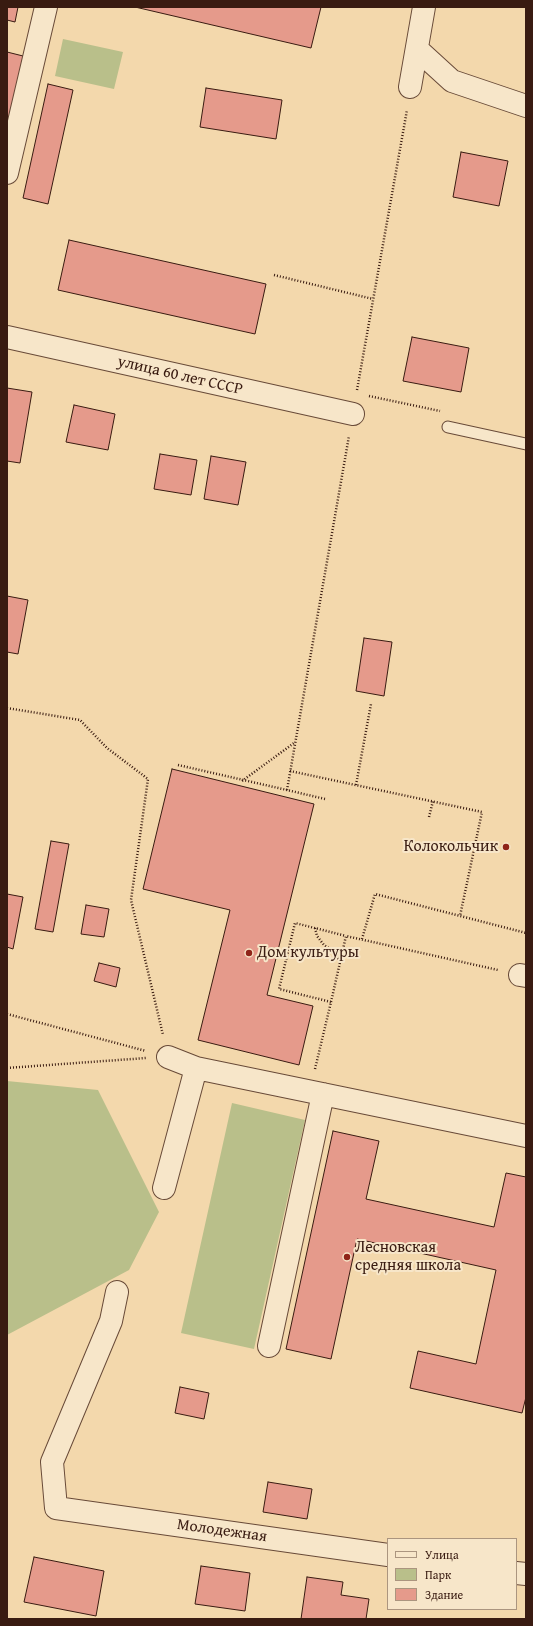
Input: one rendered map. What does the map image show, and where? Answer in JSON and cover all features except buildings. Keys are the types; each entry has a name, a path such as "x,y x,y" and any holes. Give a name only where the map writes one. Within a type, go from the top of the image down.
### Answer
{"street":[{"path":"7,173 46,7"},
{"path":"410,87 424,7"},
{"path":"417,49 452,81 526,106"},
{"name":"улица 60 лет СССР","path":"7,337 353,414"},
{"path":"168,1057 196,1068 526,1136"},
{"path":"164,1188 196,1068"},
{"path":"269,1346 323,1094"},
{"name":"Молодежная","path":"117,1292 111,1321 52,1462 56,1508 387,1555"}],"lane":[{"path":"448,427 526,444"}],"path":[{"path":"274,275 373,299"},
{"path":"356,785 371,704"},
{"path":"7,708 80,720 107,748 148,779 131,900 168,1057"},
{"path":"242,781 295,743"},
{"path":"178,765 325,799"},
{"path":"286,790 290,771 482,812 460,916"},
{"path":"429,817 433,801"},
{"path":"362,940 375,894 526,933"},
{"path":"331,1002 279,988 295,923 362,940 523,976"},
{"path":"315,928 317,936 324,945 334,951 340,962"},
{"path":"314,1074 346,936"},
{"path":"7,1014 168,1057"},
{"path":"7,1068 168,1057"}],"green space":[{"path":"63,39 123,52 114,89 55,76"},
{"path":"7,1081 98,1090 159,1212 129,1270 7,1335"},
{"path":"232,1103 305,1120 254,1349 181,1333"}],"place":[{"name":"Колокольчик","path":"506,847"},
{"name":"Дом культуры","path":"249,953"},
{"name":"Лесновская средняя школа","path":"347,1257"}]}
